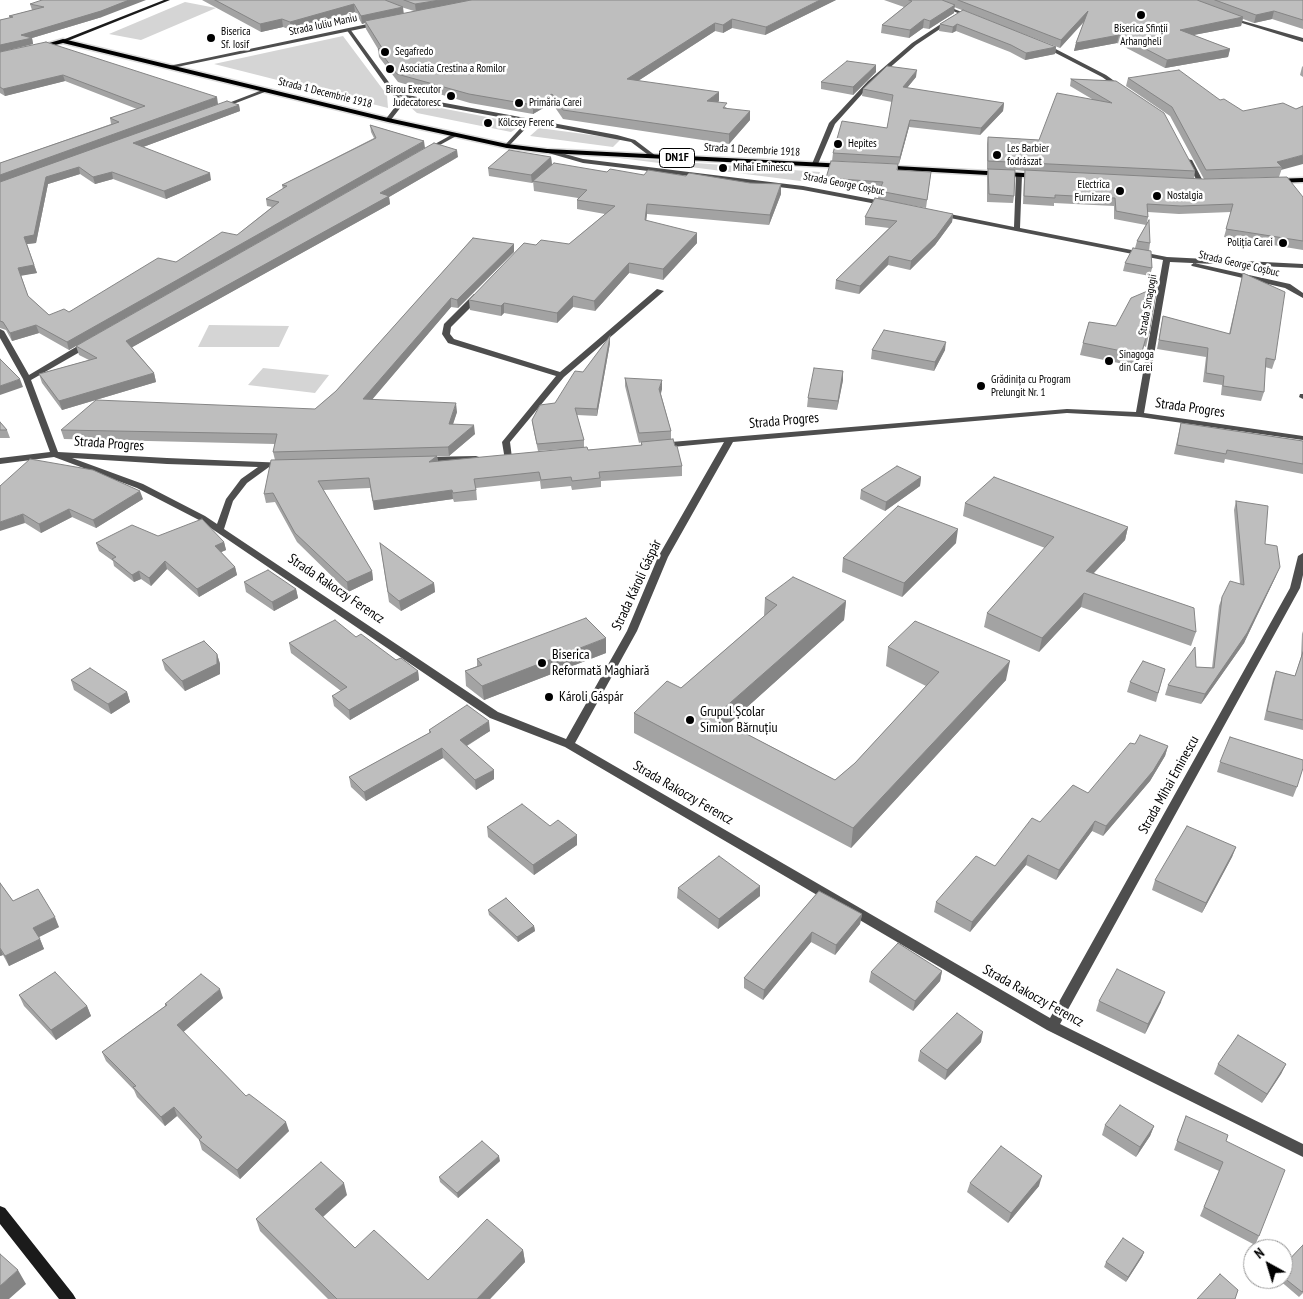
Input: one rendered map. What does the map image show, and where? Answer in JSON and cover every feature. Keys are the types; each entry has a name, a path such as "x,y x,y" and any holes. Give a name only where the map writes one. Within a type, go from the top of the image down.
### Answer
{"main road":[{"path":"63,41 168,0"},
{"name":"DN1F","path":"27,50 63,41"},
{"name":"Strada 1 Decembrie 1918","path":"63,41 388,120 506,146 547,151 854,166"},
{"path":"873,167 1048,176"},
{"path":"1266,182 1303,180"},
{"path":"1192,183 1211,183"},
{"path":"0,1213 68,1299"}],"street":[{"path":"928,0 980,20"},
{"path":"815,164 832,124 870,82 914,44 945,22 962,14"},
{"path":"1225,16 1303,40"},
{"name":"Strada Iuliu Maniu","path":"172,66 387,22"},
{"path":"348,30 400,101 398,107 388,120"},
{"path":"1034,41 1052,48 1095,71 1127,92"},
{"path":"212,110 267,90"},
{"path":"393,93 633,141 653,156"},
{"path":"506,146 530,121"},
{"path":"422,154 454,135"},
{"name":"Strada George Coșbuc","path":"547,151 583,161 804,188 891,205"},
{"path":"1184,151 1201,183"},
{"path":"1017,229 1019,175"},
{"name":"Strada George Coșbuc","path":"930,212 1167,259 1287,286 1303,296"},
{"name":"Strada George Coșbuc","path":"1167,259 1303,266"},
{"name":"Strada Sinagogii","path":"1140,415 1167,259"},
{"path":"486,286 447,326 446,334 452,341 560,376"},
{"path":"508,458 506,442 560,376 660,291"},
{"name":"Strada Progres","path":"0,331 27,379 55,454 265,466 294,465"},
{"path":"27,379 96,340"},
{"name":"Strada Progres","path":"653,446 1067,410 1140,415 1303,438"},
{"name":"Strada Károli Gáspár","path":"569,744 632,631 663,557 730,439"},
{"path":"0,461 55,454"},
{"name":"Strada Rakoczy Ferencz","path":"55,454 140,486 220,529 494,715 569,744 1052,1026 1303,1152"},
{"path":"498,458 518,457"},
{"path":"420,460 489,458"},
{"path":"220,529 229,501 244,482 265,466"},
{"name":"Strada Mihai Eminescu","path":"1052,1026 1295,588 1303,556"}],"shaded area":[{"path":"185,2 216,8 141,40 109,34"},
{"path":"343,36 387,95 388,108 214,64"},
{"path":"404,97 425,105 523,124 511,132 417,113 402,100"},
{"path":"539,128 621,139 613,147 530,136"},
{"path":"612,157 820,172 816,183"},
{"path":"209,325 289,326 279,347 198,347"},
{"path":"263,368 329,375 315,393 248,385"}],"building":[{"path":"42,0 129,0 101,11 21,35 32,38 0,45 0,20 44,7 30,4"},
{"path":"215,0 385,0 403,7 361,16 354,4 290,22 282,19 260,24"},
{"path":"404,0 440,0 415,4"},
{"path":"471,0 820,0 766,27 732,19 723,25 715,23 627,79 719,92 707,101 727,103 723,108 750,111 729,134 563,110 552,94 533,105 469,94 397,74 378,49 382,48 365,21"},
{"path":"909,0 942,0 955,5 930,21 924,19 910,30 882,25 912,1"},
{"path":"958,0 1197,0 1243,17 1180,30 1230,49 1167,60 1119,35 1076,43 1088,11 1061,40"},
{"path":"1215,0 1303,0 1303,20 1274,11 1256,15"},
{"path":"963,10 1056,47 1026,53 1011,45 957,24 953,27 940,24"},
{"path":"46,42 217,97 0,175 0,163 119,122 110,118 145,106 63,75 3,89 0,87 0,52"},
{"path":"847,61 876,65 853,87 821,82"},
{"path":"887,66 917,70 903,87 1004,103 981,128 910,120 900,157 833,153 842,121 887,128 893,95 863,89"},
{"path":"1179,70 1220,100 1224,99 1243,111 1283,103 1296,109 1303,106 1303,155 1277,162 1282,167 1206,170 1172,107 1128,78"},
{"path":"1071,79 1116,81 1164,113 1195,171 988,161 988,137 1039,140 1057,93 1112,103"},
{"path":"227,101 239,105 133,143 210,173 164,191 112,172 93,177 79,167 46,177 34,235 24,237 34,265 18,268 28,296 49,315 64,309 69,312 158,258 176,262 222,232 237,235 279,202 266,199 287,186 282,185 376,138 370,125 424,141 67,342 36,325 10,333 3,322 0,321 0,182"},
{"path":"434,143 457,150 380,193 389,196 126,341 154,373 59,401 39,374 97,358 76,346"},
{"path":"509,150 551,157 531,175 488,168"},
{"path":"831,161 898,164 897,170 931,172 927,200 879,191 883,182 826,178"},
{"path":"554,163 607,172 610,169 644,175 648,170 686,176 689,173 750,183 781,184 770,215 647,204 645,220 697,233 663,269 629,263 594,301 573,296 557,313 504,303 501,306 469,300 524,243 536,245 541,240 569,244 615,206 577,200 587,190 533,181"},
{"path":"988,169 1015,170 1014,196 989,194"},
{"path":"1025,170 1203,179 1287,177 1303,197 1303,241 1226,229 1233,204 1181,206 1147,204 1148,217 1116,211 1115,198 1055,195 1055,198 1024,196"},
{"path":"875,198 953,214 936,237 911,261 889,256 860,286 836,280 897,221 865,217"},
{"path":"1149,220 1150,243 1137,241"},
{"path":"473,238 514,244 457,300 451,298 363,399 456,403 449,424 474,425 448,447 273,452 277,434 61,430 96,400 315,409 336,391"},
{"path":"1133,248 1151,251 1152,268 1125,263"},
{"path":"1243,273 1285,292 1275,360 1266,358 1264,392 1223,386 1224,376 1206,373 1208,348 1159,340 1163,316 1230,334"},
{"path":"1157,287 1149,334 1147,334 1141,355 1083,343 1089,322 1116,326 1131,298"},
{"path":"884,330 946,342 935,362 872,350"},
{"path":"610,336 597,409 575,408 584,440 537,444 532,420 540,405 555,403 575,371 583,372"},
{"path":"0,359 20,379 0,386"},
{"path":"814,368 843,371 838,401 808,398"},
{"path":"625,378 662,380 659,389 671,431 639,433"},
{"path":"0,422 7,430 0,430"},
{"path":"1181,423 1303,441 1303,464 1227,450 1226,454 1177,445"},
{"path":"673,439 675,446 677,446 682,466 599,472 600,478 572,481 571,477 541,480 539,472 474,479 476,490 453,493 452,490 373,501 369,478 318,481 372,571 347,582 295,533 273,493 264,494 271,460 437,456 429,462 587,447 588,450 642,445 641,442"},
{"path":"30,459 93,470 140,491 93,520 69,509 39,524 23,514 0,522 0,486"},
{"path":"897,466 921,477 886,502 861,490"},
{"path":"994,477 1128,527 1086,571 1194,608 1196,632 1084,593 1042,638 987,613 1054,537 965,503"},
{"path":"1236,501 1268,506 1265,544 1277,546 1280,567 1247,633 1205,694 1168,685 1195,647 1196,667 1214,668 1222,597 1230,581 1244,585"},
{"path":"898,506 958,529 904,583 843,558"},
{"path":"202,519 224,542 215,546 235,567 197,589 165,561 149,578 139,571 132,575 112,559 116,557 96,543 132,525 158,536"},
{"path":"380,543 434,583 399,601 388,592"},
{"path":"268,570 296,589 272,602 244,582"},
{"name":"Grupul Școlar Simion Bărnuțiu","path":"793,577 846,601 714,717 835,780 855,763 939,672 888,647 915,621 1010,661 853,828 634,713 667,681 681,688 777,605 765,598"},
{"path":"586,618 606,638 482,686 465,671 482,665 477,659"},
{"path":"335,620 356,637 361,634 396,660 401,658 418,671 349,710 332,696 347,687 289,643"},
{"path":"204,641 217,654 217,664 182,681 162,660"},
{"path":"1303,652 1303,720 1267,711 1276,671 1295,676"},
{"path":"1143,661 1165,669 1158,693 1130,682"},
{"path":"90,668 127,692 108,704 71,680"},
{"path":"467,705 489,721 460,740 494,770 475,780 442,748 364,792 349,777 431,732 429,730"},
{"path":"1140,735 1168,746 1153,771 1106,826 1095,821 1059,870 1028,855 972,922 936,902 976,856 995,866 1032,818 1040,822 1073,785 1088,793 1130,743 1135,744"},
{"path":"1230,737 1303,760 1303,768 1297,787 1220,762"},
{"path":"522,804 550,826 558,820 577,835 533,865 487,827"},
{"path":"1187,826 1236,847 1206,903 1155,880"},
{"path":"719,856 760,886 719,919 678,888"},
{"path":"0,883 13,901 38,889 55,917 33,928 40,939 5,956 0,948"},
{"path":"819,891 862,914 836,945 812,932 764,990 744,978"},
{"path":"506,898 534,926 517,937 488,910"},
{"path":"898,943 942,971 915,1001 871,972"},
{"path":"1117,969 1165,992 1148,1024 1099,1001"},
{"path":"55,972 87,1006 51,1030 19,995"},
{"path":"201,974 220,989 177,1025 246,1096 249,1094 286,1122 237,1170 199,1140 202,1137 174,1107 161,1117 133,1087 136,1086 102,1052 167,1005 165,1004"},
{"path":"957,1013 983,1032 947,1070 920,1051"},
{"path":"1238,1035 1286,1064 1267,1094 1218,1064"},
{"path":"1120,1105 1154,1126 1140,1147 1105,1125"},
{"path":"1186,1116 1228,1135 1226,1141 1285,1170 1259,1236 1204,1207 1223,1162 1177,1141"},
{"path":"482,1141 499,1156 457,1193 439,1177"},
{"path":"1001,1146 1042,1176 1011,1213 970,1183"},
{"path":"321,1162 344,1183 315,1209 355,1248 374,1230 428,1280 487,1219 523,1250 477,1299 337,1299 256,1219"},
{"path":"1123,1238 1144,1252 1128,1277 1106,1262"},
{"path":"1303,1245 1302,1292 1293,1285 1293,1256"},
{"path":"0,1254 18,1270 0,1286"},
{"path":"1220,1274 1238,1290 1235,1299 1197,1299"}],"place":[{"name":"Biserica Sfinții Arhangheli","path":"1141,15"},
{"name":"Biserica Sf. Iosif","path":"211,38"},
{"name":"Segafredo","path":"385,52"},
{"name":"Asociatia Crestina a Romilor","path":"390,69"},
{"name":"Birou Executor Judecatoresc","path":"451,96"},
{"name":"Primăria Carei","path":"519,103"},
{"name":"Kölcsey Ferenc","path":"488,123"},
{"name":"Hepites","path":"838,144"},
{"name":"Les Barbier fodrászat","path":"997,155"},
{"name":"Mihai Eminescu","path":"723,168"},
{"name":"Electrica Furnizare","path":"1120,191"},
{"name":"Nostalgia","path":"1157,196"},
{"name":"Poliția Carei","path":"1283,243"},
{"name":"Sinagoga din Carei","path":"1109,361"},
{"name":"Grădinița cu Program Prelungit Nr. 1","path":"981,386"},
{"name":"Biserica Reformată Maghiară","path":"542,663"},
{"name":"Károli Gáspár","path":"549,697"},
{"name":"Grupul Școlar Simion Bărnuțiu","path":"690,720"}]}
